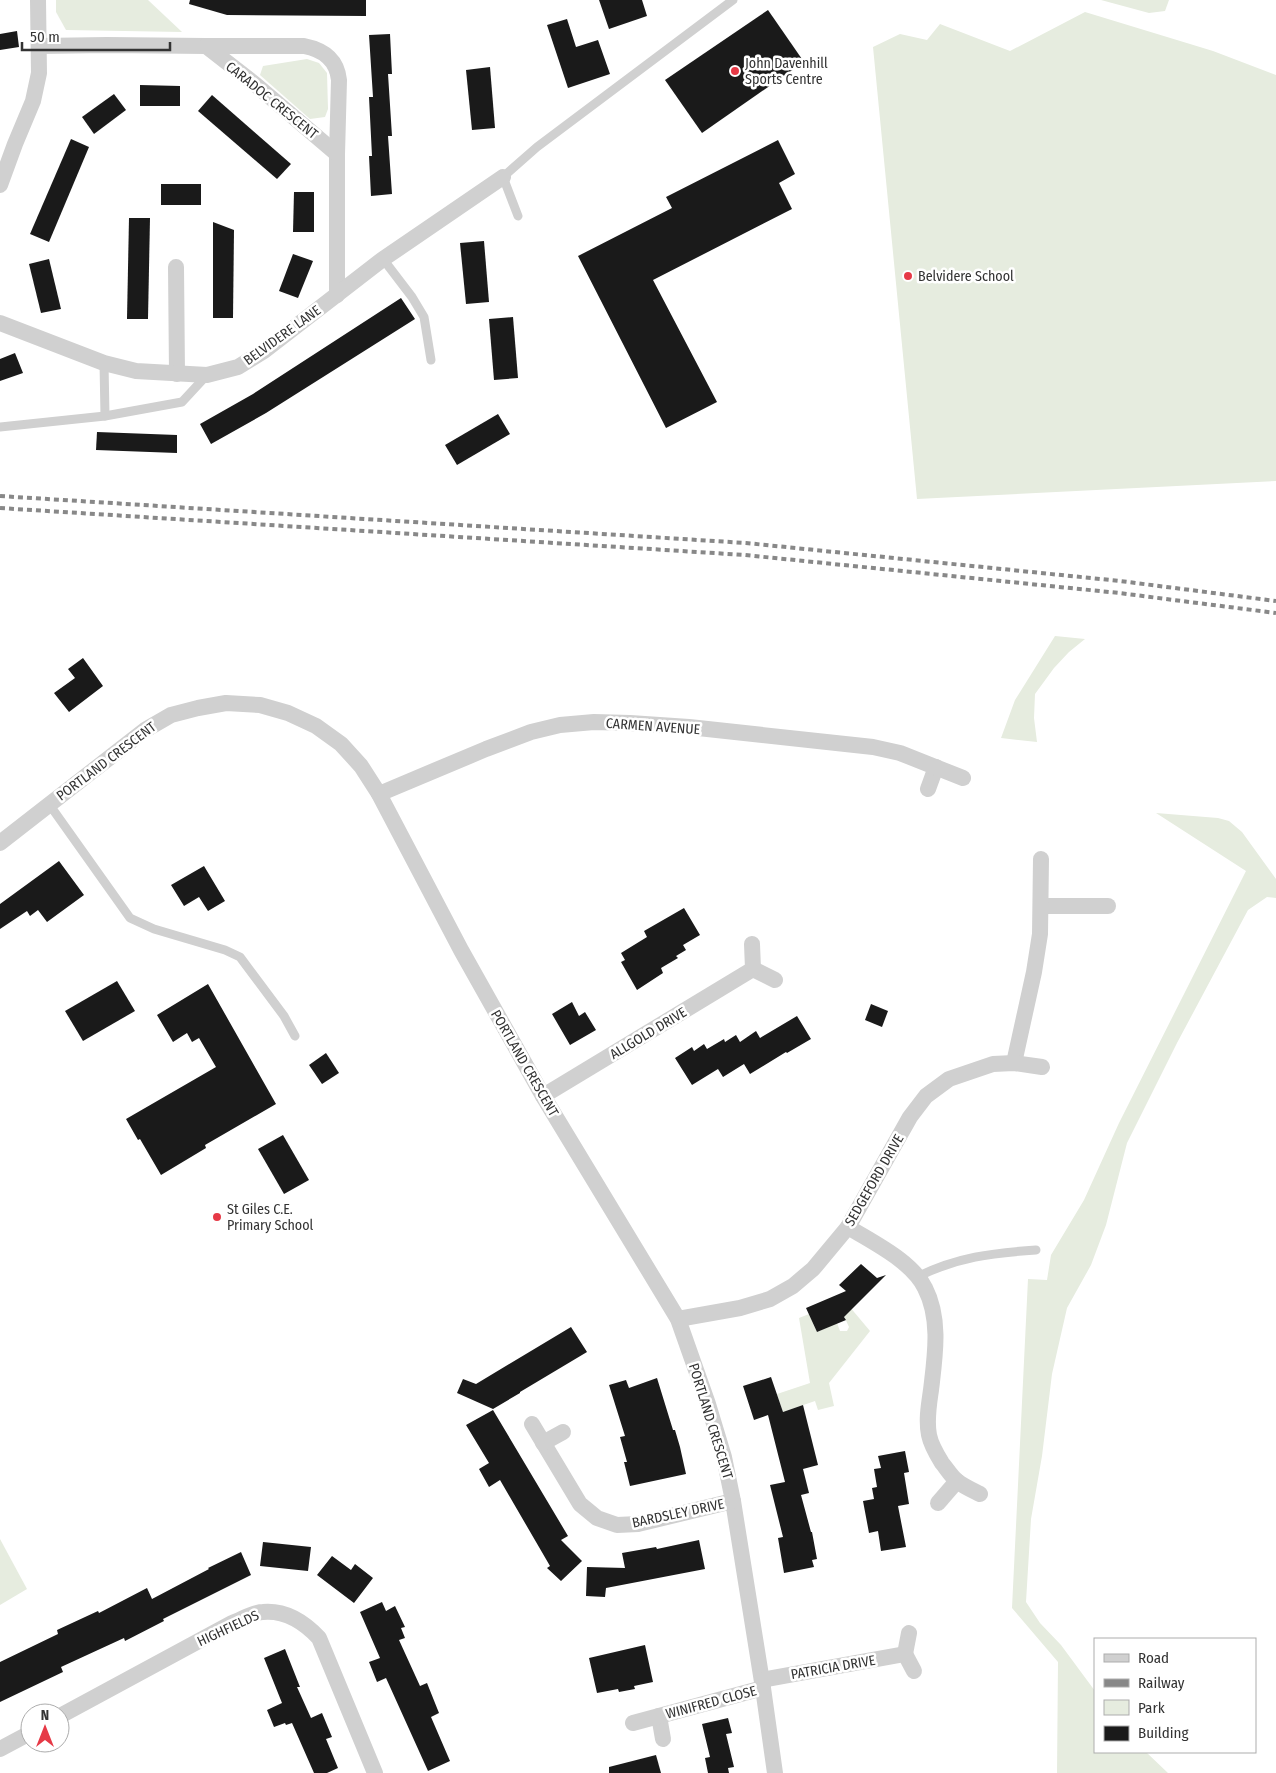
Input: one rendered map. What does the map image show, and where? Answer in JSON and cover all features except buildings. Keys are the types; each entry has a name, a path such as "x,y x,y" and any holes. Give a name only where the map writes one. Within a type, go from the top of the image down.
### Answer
{"street":[{"path":"0,185 7,141 33,101 39,73 38,0"},
{"name":"CARADOC CRESCENT","path":"40,46 304,46 315,48 326,54 338,69 339,80 336,295"},
{"name":"CARADOC CRESCENT","path":"206,46 256,85 337,154"},
{"name":"BELVIDERE LANE","path":"0,323 104,363 136,371 207,375 238,367 264,351 383,259 503,177"},
{"path":"176,267 177,374"},
{"name":"PORTLAND CRESCENT","path":"0,843 145,730 171,715 198,708 226,704 260,705 288,713 316,726 341,744 361,766 380,794 461,950 543,1096 678,1319 708,1404 724,1457 763,1684 774,1773"},
{"name":"CARMEN AVENUE","path":"380,794 531,732 594,722 689,727 873,747 900,753 963,778"},
{"path":"928,788 936,767"},
{"path":"1014,1063 1034,972 1040,934 1041,859"},
{"path":"1041,906 1108,906"},
{"path":"752,944 753,969 775,980"},
{"name":"ALLGOLD DRIVE","path":"543,1096 753,969"},
{"name":"SEDGEFORD DRIVE","path":"678,1319 740,1308 770,1299 793,1286 812,1269 848,1227 902,1130 926,1096 949,1079 992,1064 1014,1063 1042,1066"},
{"path":"848,1227 890,1253 910,1269 925,1287 932,1306 936,1331 928,1413 929,1436 937,1455 957,1481 980,1494"},
{"name":"BARDSLEY DRIVE","path":"532,1424 580,1504 597,1518 617,1525 638,1524 733,1501"},
{"path":"543,1443 563,1432"},
{"path":"938,1503 957,1481"},
{"name":"HIGHFIELDS","path":"70,1711 232,1623 261,1612 285,1614 306,1624 319,1638 375,1773"},
{"path":"909,1633 904,1654 914,1671"},
{"name":"PATRICIA DRIVE","path":"763,1684 904,1654"},
{"name":"WINIFRED CLOSE","path":"632,1723 763,1684"},
{"name":"WINIFRED CLOSE","path":"659,1716 664,1739"},
{"path":"0,1750 20,1739"}],"lane":[{"path":"518,216 503,177 537,146 733,0"},
{"path":"383,259 412,297 424,317 431,360"},
{"path":"104,363 105,416"},
{"path":"0,427 105,416 182,402 207,375"},
{"path":"49,804 130,918 154,929 225,950 240,957 284,1016 295,1036"},
{"path":"917,1277 940,1266 964,1259 1000,1252 1036,1250"}],"green space":[{"path":"56,0 148,0 182,32 66,30 56,12"},
{"path":"1101,0 1169,0 1165,11 1149,13"},
{"path":"1085,12 1213,51 1276,75 1276,481 917,499 873,47 900,34 927,40 940,24 1010,51"},
{"path":"307,59 319,63 327,73 328,109 325,117 310,119 260,75 263,66"},
{"path":"1055,636 1085,639 1054,668 1035,694 1034,718 1037,742 1001,738 1015,700"},
{"path":"1156,813 1218,818 1229,821 1242,832 1276,879 1276,898 1267,897 1248,910 1177,1043 1127,1143 1106,1225 1091,1265 1067,1308 1052,1374 1042,1456 1031,1519 1026,1602 1040,1623 1061,1645 1094,1690 1094,1753 1147,1753 1168,1773 1057,1773 1058,1662 1012,1608 1028,1279 1047,1280 1051,1255 1084,1200 1119,1123 1246,871"},
{"path":"844,1300 870,1331 829,1383 834,1406 818,1410 815,1401 783,1412 777,1394 810,1383 799,1318 809,1314 817,1332 837,1323 840,1331 847,1331 849,1327 838,1303"},
{"path":"0,1539 27,1589 0,1605"}],"railway":[{"path":"0,496 746,543 1120,581 1276,601"},
{"path":"0,508 745,555 1119,593 1276,613"}],"place":[{"name":"John Davenhill Sports Centre","path":"735,71"},
{"name":"Belvidere School","path":"908,276"},
{"name":"St Giles C.E. Primary School","path":"217,1217"}]}
